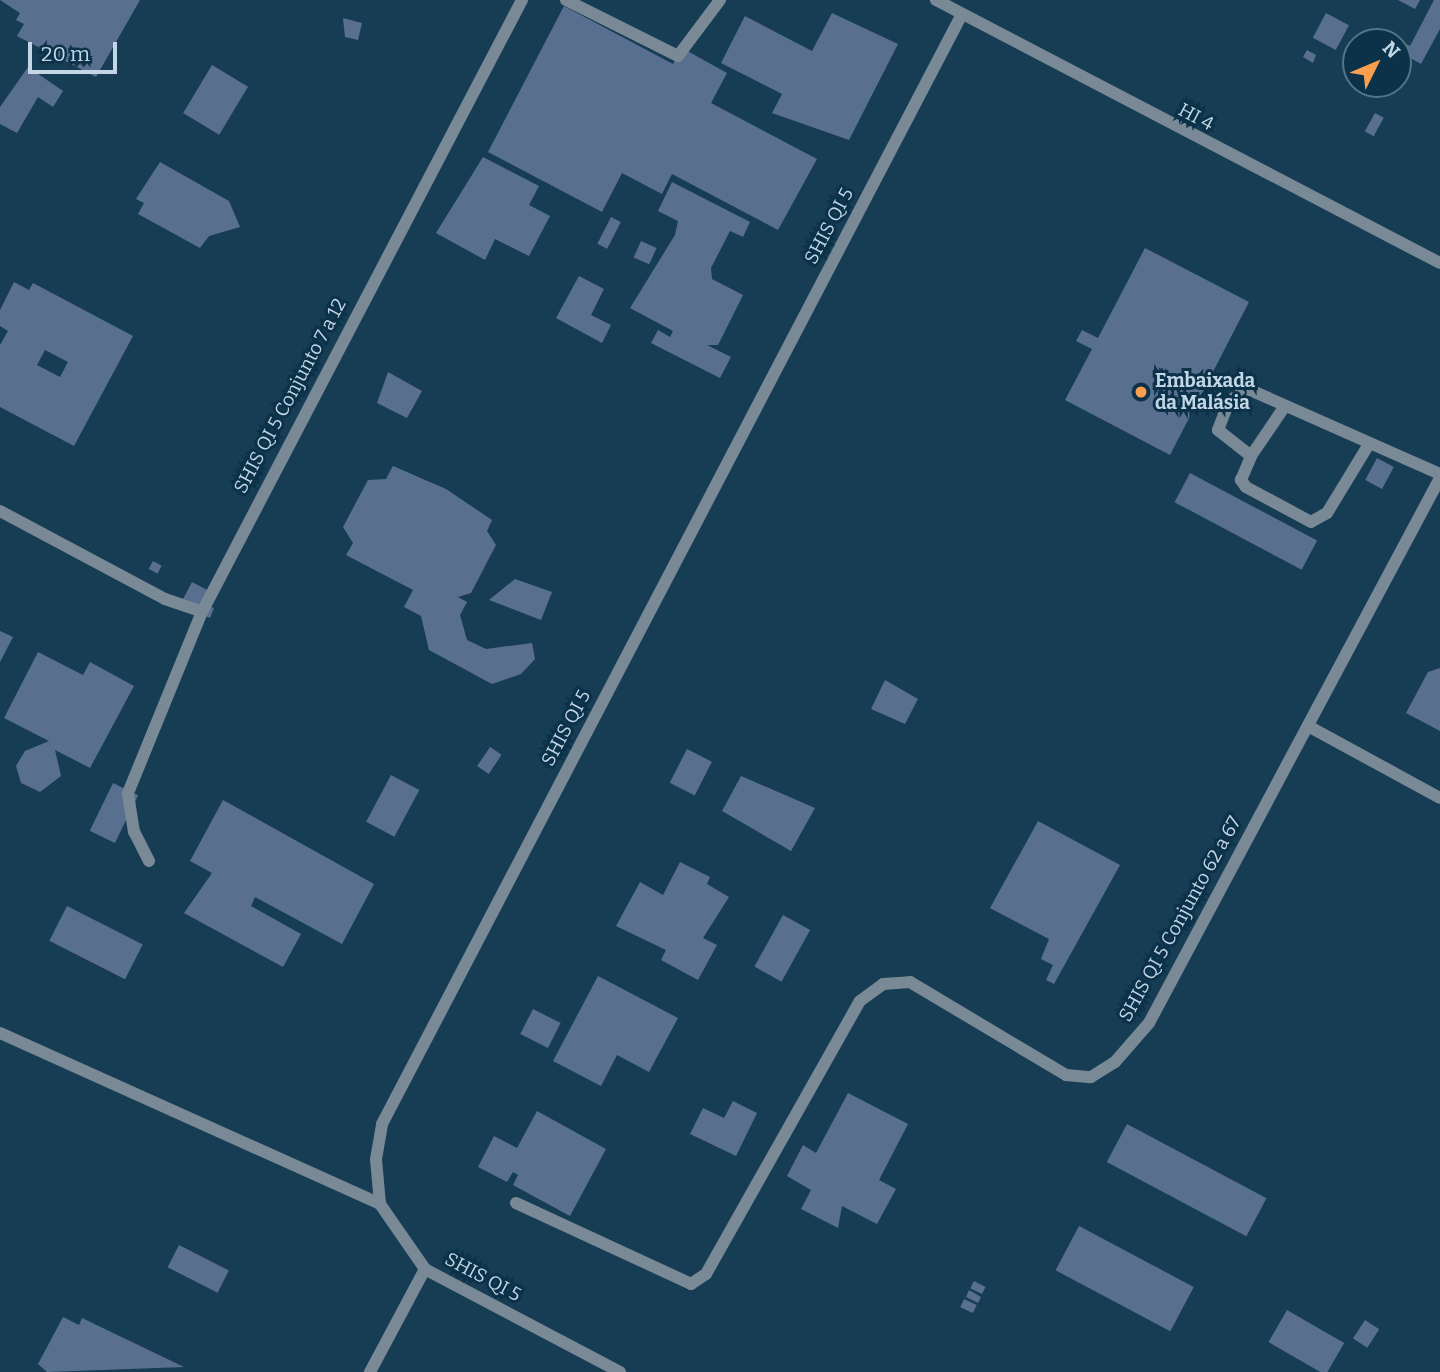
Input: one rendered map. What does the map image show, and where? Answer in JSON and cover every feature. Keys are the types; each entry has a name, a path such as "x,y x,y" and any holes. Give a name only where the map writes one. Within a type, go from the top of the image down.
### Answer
{"street":[{"name":"SHIS QI 5 Conjunto 7 a 12","path":"149,860 134,832 128,793 202,612 522,0"},
{"path":"566,0 678,55 720,0"},
{"name":"HI 4","path":"936,0 1440,263"},
{"name":"SHIS QI 5","path":"620,1372 425,1269 380,1204 376,1159 382,1124 962,14"},
{"path":"1251,456 1218,430 1229,401 1248,389 1440,476"},
{"path":"1284,406 1251,456 1241,480 1246,487 1311,522 1327,513 1369,444"},
{"name":"SHIS QI 5 Conjunto 62 a 67","path":"516,1203 691,1284 706,1274 860,1001 883,984 910,982 1066,1076 1091,1077 1115,1062 1149,1023 1440,476"},
{"path":"0,511 165,599 202,612"},
{"path":"1308,726 1440,798"},
{"path":"0,1033 380,1204"},
{"path":"370,1372 425,1269"}],"building":[{"path":"0,0 140,0 96,77 17,36 24,24 16,20 20,13"},
{"path":"1398,0 1420,0 1415,9"},
{"path":"1434,0 1440,0 1440,29 1421,64 1412,59 1412,42"},
{"path":"564,6 673,64 682,48 727,73 711,103 817,159 778,230 672,174 662,194 622,173 602,212 488,152"},
{"path":"832,13 898,44 849,140 772,113 782,94 721,63 745,16 812,51"},
{"path":"1326,13 1349,25 1342,28 1342,38 1336,50 1313,38"},
{"path":"343,18 362,23 358,40 345,37"},
{"path":"1307,50 1316,55 1313,63 1303,57"},
{"path":"212,65 248,87 219,135 183,113"},
{"path":"28,67 63,91 53,107 38,97 17,133 0,124 0,107"},
{"path":"1375,113 1384,118 1374,136 1365,131"},
{"path":"483,157 539,186 529,205 550,216 529,256 495,239 485,260 436,233"},
{"path":"160,162 229,201 240,227 209,236 200,248 138,214 144,203 136,199"},
{"path":"672,182 750,222 743,237 730,231 711,268 712,279 743,295 718,345 707,345 731,357 720,378 651,343 658,330 670,337 673,331 630,308 675,235 678,221 658,211"},
{"path":"611,217 621,222 607,249 597,244"},
{"path":"641,241 657,248 649,264 634,257"},
{"path":"1145,248 1249,302 1170,455 1065,400 1092,349 1076,341 1082,330 1098,338"},
{"path":"579,276 604,289 591,315 611,325 602,343 556,318"},
{"path":"14,282 29,290 33,283 133,336 74,446 0,407 0,345 8,331 0,326 0,310","holes":["45,350 68,362 60,377 37,365"]},
{"path":"388,372 422,391 407,418 377,403"},
{"path":"1377,458 1394,467 1382,489 1365,480"},
{"path":"393,466 446,489 492,520 487,531 496,545 471,593 458,597 467,602 460,615 467,640 486,649 532,643 535,659 521,674 492,684 429,650 421,616 404,607 413,590 346,555 353,543 343,527 368,480 386,479"},
{"path":"1190,473 1317,541 1302,570 1175,502"},
{"path":"153,561 162,566 157,574 149,569"},
{"path":"515,579 552,592 541,620 489,600"},
{"path":"192,582 209,591 203,603 214,608 210,618 180,605"},
{"path":"0,631 13,637 0,662"},
{"path":"38,652 83,675 90,662 134,686 90,768 55,750 61,776 40,792 21,783 16,766 25,751 49,741 4,718"},
{"path":"1440,668 1440,731 1406,713 1428,672"},
{"path":"885,680 918,699 905,724 871,709"},
{"path":"490,747 502,755 489,774 477,766"},
{"path":"687,749 712,762 695,796 670,783"},
{"path":"391,775 419,790 394,837 366,822"},
{"path":"741,776 815,808 791,851 722,811"},
{"path":"113,783 138,795 115,843 90,831"},
{"path":"223,800 374,884 342,944 255,897 251,906 301,934 283,967 184,913 212,873 190,861"},
{"path":"1038,821 1120,865 1054,984 1046,980 1053,965 1041,959 1049,939 990,908"},
{"path":"680,862 710,877 707,884 729,897 703,938 717,945 698,980 661,960 666,950 616,926 640,882 663,895"},
{"path":"67,906 143,945 125,979 49,941"},
{"path":"783,915 810,930 782,982 754,967"},
{"path":"598,976 678,1018 649,1072 617,1055 601,1086 553,1061"},
{"path":"533,1009 561,1023 548,1048 520,1034"},
{"path":"848,1093 908,1124 879,1180 896,1189 877,1224 842,1206 838,1228 801,1209 811,1190 787,1176 803,1145 816,1153"},
{"path":"733,1101 757,1113 736,1156 690,1134 703,1108 724,1118"},
{"path":"537,1111 606,1149 570,1216 513,1185 518,1175 513,1172 507,1182 478,1167 494,1136 517,1148"},
{"path":"1127,1124 1267,1198 1246,1236 1107,1162"},
{"path":"1079,1226 1194,1287 1170,1331 1056,1270"},
{"path":"179,1245 229,1270 218,1293 168,1267"},
{"path":"974,1281 986,1287 982,1294 970,1288"},
{"path":"969,1290 981,1297 978,1303 966,1297"},
{"path":"964,1299 977,1305 973,1313 960,1307"},
{"path":"1287,1310 1344,1343 1327,1372 1320,1372 1268,1342"},
{"path":"63,1317 79,1325 82,1318 184,1367 47,1372 38,1364"},
{"path":"1365,1320 1379,1329 1367,1348 1353,1338"}],"place":[{"name":"Embaixada da Malásia","path":"1141,392"}]}
